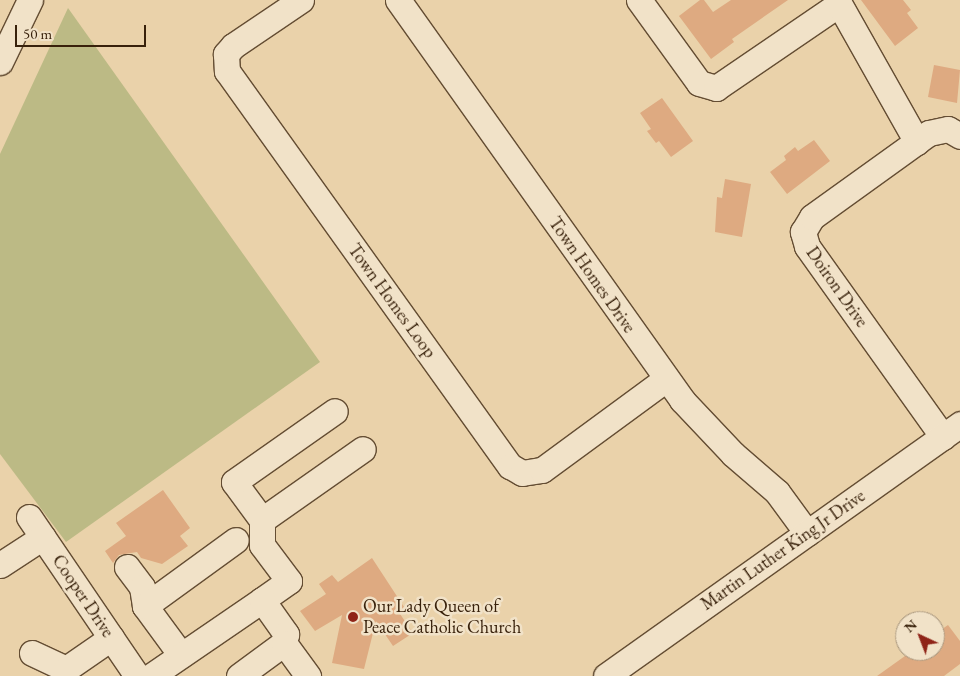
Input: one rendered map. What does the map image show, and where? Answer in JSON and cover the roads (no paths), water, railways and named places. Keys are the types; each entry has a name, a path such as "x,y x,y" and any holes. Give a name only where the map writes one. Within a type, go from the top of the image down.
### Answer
{"street":[{"path":"0,62 30,0"},
{"name":"Town Homes Loop","path":"301,0 233,46 226,54 227,71 510,466 522,474 542,470 666,379"},
{"name":"Town Homes Drive","path":"398,0 666,379 697,418 777,492 807,533"},
{"path":"639,0 699,83 716,88 838,2 917,142"},
{"name":"Doiron Drive","path":"952,430 807,246 803,232 812,217 938,129 948,129 960,136"},
{"path":"151,676 289,582 262,545 262,520 234,482 335,411"},
{"name":"Martin Luther King Jr Drive","path":"606,676 952,430"},
{"path":"262,520 363,449"},
{"name":"Cooper Drive","path":"0,565 36,527 137,676"},
{"path":"145,606 236,540"},
{"path":"127,567 142,587 145,606 181,655"},
{"path":"239,676 284,643 286,634 262,600"},
{"path":"32,653 66,669 111,638"},
{"path":"284,643 308,676"}],"place":[{"name":"Our Lady Queen of Peace Catholic Church","path":"353,617"}]}
